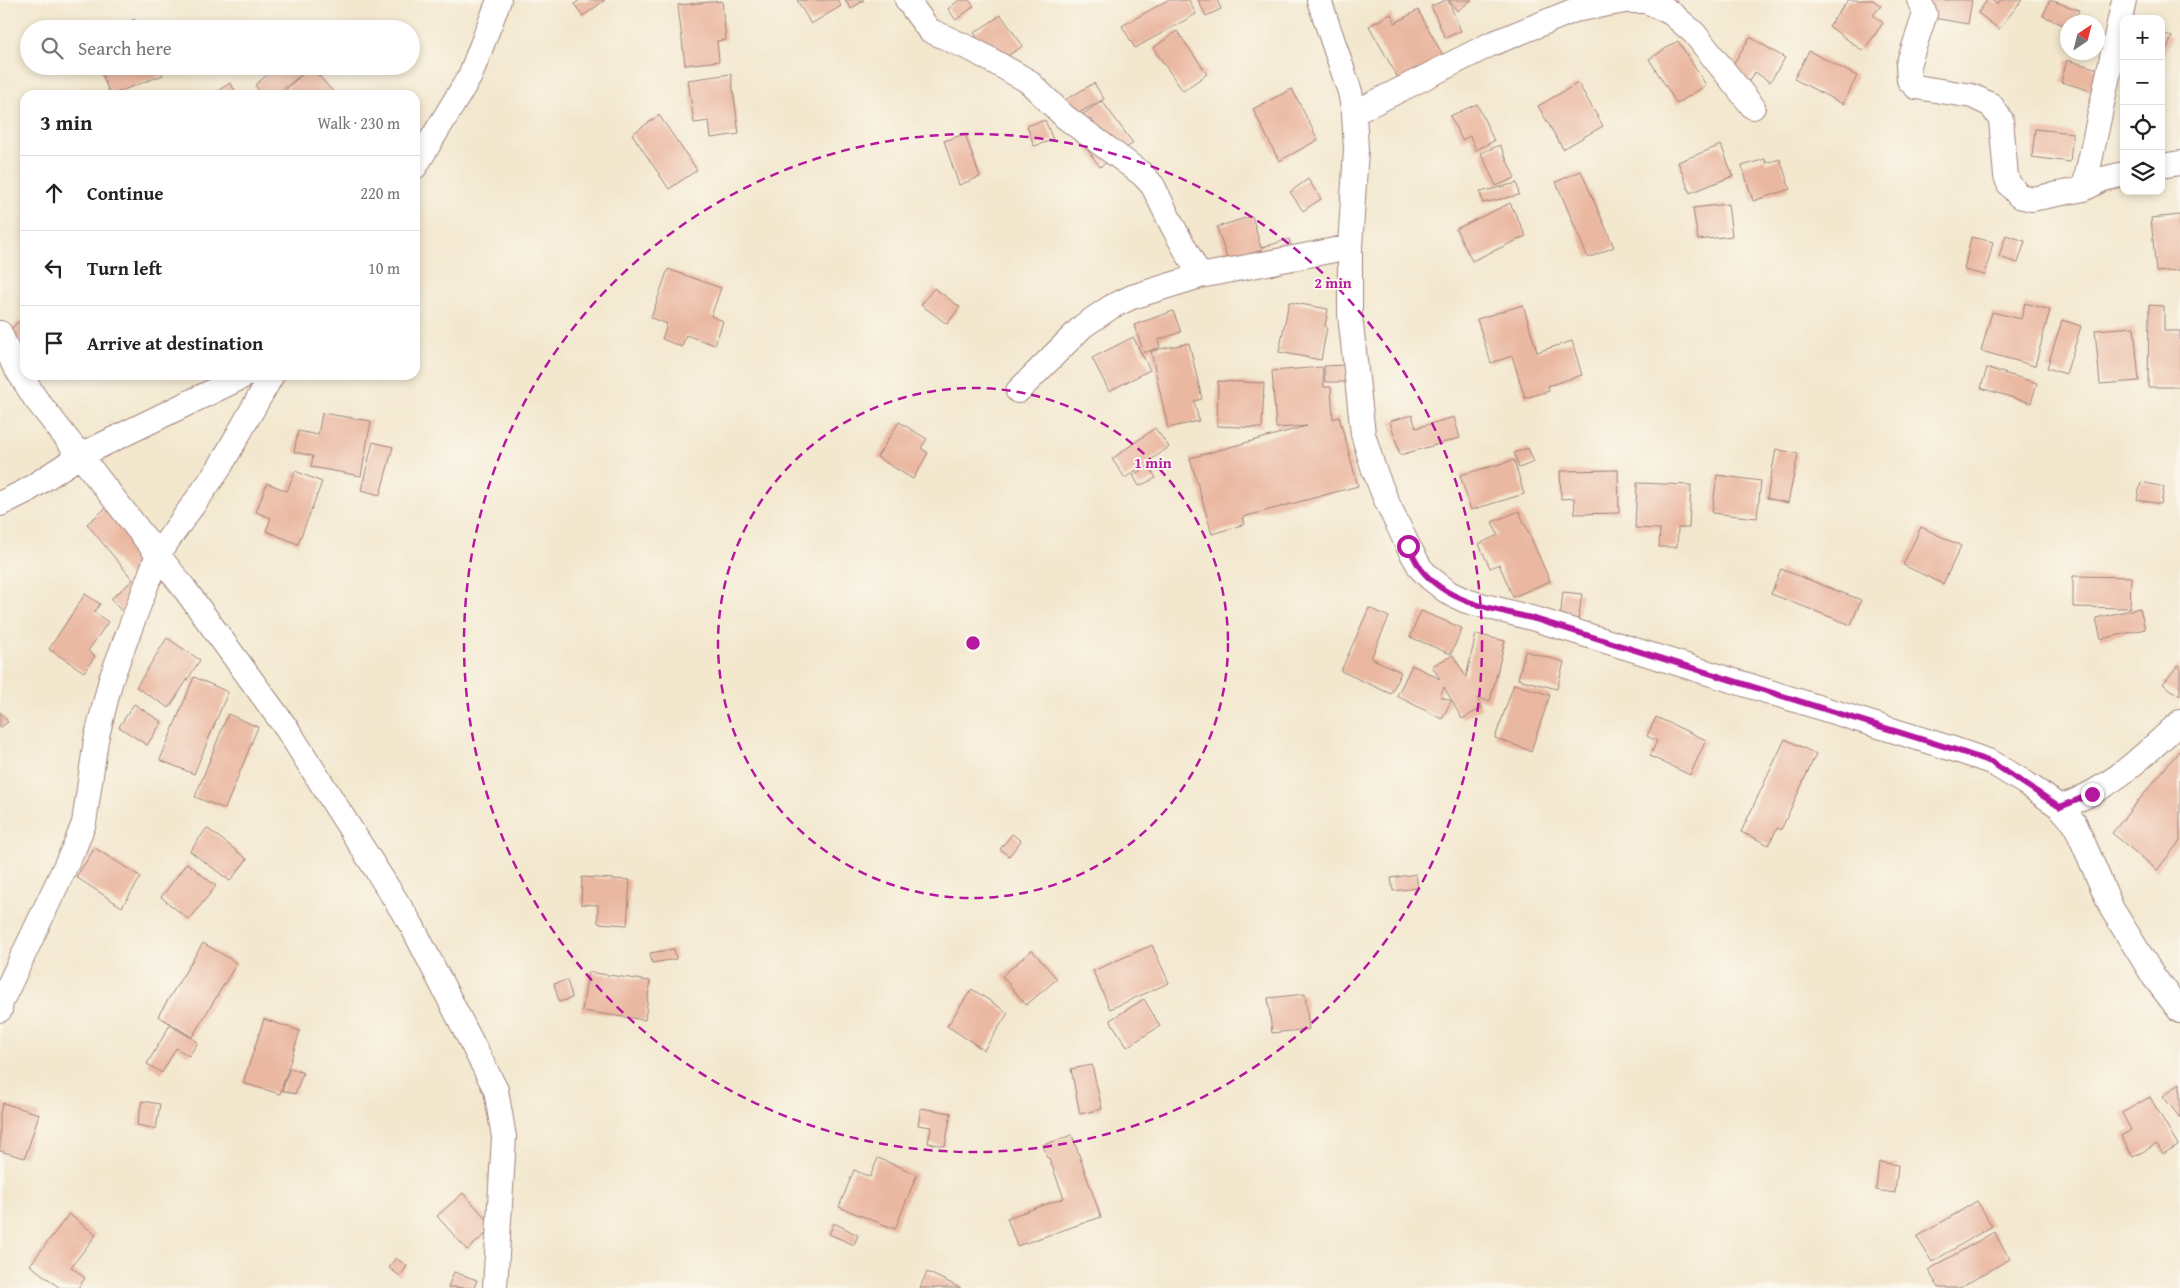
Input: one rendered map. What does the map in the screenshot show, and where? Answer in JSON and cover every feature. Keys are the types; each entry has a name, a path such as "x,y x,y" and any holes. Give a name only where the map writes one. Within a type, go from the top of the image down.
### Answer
{"street":[{"path":"420,159 470,76 499,0"},
{"path":"907,0 929,30 975,51 1028,81 1065,117 1142,174 1153,186 1200,276"},
{"path":"1319,0 1350,92 1354,114 1356,150 1350,246 1350,315 1363,434 1386,500 1420,569 1449,593 1466,601 1535,619 1991,762 2060,807 2075,824 2112,908 2154,977 2180,1011"},
{"path":"1918,0 1925,14 1908,65 1909,80 1916,87 1972,96 1991,105 2001,120 2006,176 2009,184 2019,196 2032,199 2084,189 2103,179 2120,175"},
{"path":"2084,189 2124,0"},
{"path":"1354,114 1489,45 1593,3 1625,1 1647,2 1671,13 1694,33 1752,107"},
{"path":"2165,165 2180,162"},
{"path":"1018,392 1083,326 1111,307 1132,297 1200,276 1350,246"},
{"path":"0,333 20,374"},
{"path":"24,380 35,398 158,554 287,729 406,918 496,1090 502,1116 504,1137 495,1288"},
{"path":"0,504 26,491 81,455 236,380"},
{"path":"0,1010 81,830 96,740 111,679 158,554 218,470 269,380"},
{"path":"2060,807 2081,800 2103,787 2132,766 2180,722"}],"building":[{"path":"580,0 605,0 583,16 574,4"},
{"path":"797,0 838,0 841,6 811,24"},
{"path":"845,0 864,0 851,9"},
{"path":"959,0 969,0 974,6 956,20 948,9"},
{"path":"1168,0 1189,0 1196,14 1135,48 1122,26"},
{"path":"1198,0 1217,0 1221,9 1206,16"},
{"path":"1448,0 1461,31 1445,38 1431,6"},
{"path":"1449,0 1472,0 1457,11"},
{"path":"1848,0 1873,0 1881,6 1873,15 1883,23 1863,51 1829,26"},
{"path":"1930,0 1972,0 1968,24 1928,17"},
{"path":"1987,0 1997,4 2000,0 2022,0 1999,29 1978,13"},
{"path":"2050,0 2079,10 2076,15 2060,15 2060,23 2043,16"},
{"path":"722,1 726,40 717,41 719,61 685,65 678,5"},
{"path":"1418,10 1446,61 1402,85 1369,26 1391,14 1395,23"},
{"path":"1001,15 1023,46 995,64 974,33"},
{"path":"1177,31 1207,74 1183,91 1153,48"},
{"path":"2165,34 2172,37 2165,54"},
{"path":"1750,37 1785,58 1770,82 1755,72 1749,81 1730,69"},
{"path":"1678,41 1706,85 1677,104 1649,59"},
{"path":"1809,51 1857,76 1843,104 1794,79"},
{"path":"2067,60 2115,74 2109,96 2061,82"},
{"path":"731,74 739,134 711,138 709,121 694,123 688,80"},
{"path":"102,75 163,75 123,90 108,90"},
{"path":"267,75 301,75 282,90 258,90 255,85"},
{"path":"302,75 318,75 332,90 285,90"},
{"path":"230,83 235,90 219,90"},
{"path":"1094,83 1104,99 1070,118 1060,103"},
{"path":"1578,83 1603,126 1563,149 1538,106"},
{"path":"1292,89 1318,140 1279,161 1253,109"},
{"path":"1102,101 1133,143 1100,167 1069,124"},
{"path":"1477,104 1494,141 1476,150 1470,136 1462,140 1450,116"},
{"path":"659,115 697,170 669,189 632,134"},
{"path":"1045,120 1053,140 1034,146 1027,126"},
{"path":"2035,129 2073,133 2070,162 2032,157"},
{"path":"965,134 980,177 959,185 944,141"},
{"path":"1500,145 1515,178 1496,186 1481,153"},
{"path":"1721,145 1733,176 1690,193 1678,162"},
{"path":"1765,159 1766,163 1780,159 1790,189 1753,201 1742,166"},
{"path":"1581,171 1614,247 1588,258 1556,182"},
{"path":"1308,179 1321,199 1303,211 1290,192"},
{"path":"1517,183 1519,195 1483,203 1480,192"},
{"path":"1510,203 1526,236 1472,261 1456,229"},
{"path":"1728,204 1732,236 1698,240 1693,208"},
{"path":"2180,215 2180,270 2156,272 2151,218"},
{"path":"1252,216 1261,248 1289,239 1298,267 1271,276 1262,250 1228,261 1217,227"},
{"path":"2006,235 2025,241 2018,263 1999,257"},
{"path":"1971,237 1993,242 1985,275 1964,270"},
{"path":"668,269 721,288 711,316 723,321 715,345 686,335 682,347 662,339 667,324 651,318"},
{"path":"934,288 960,307 947,324 921,305"},
{"path":"1289,302 1328,309 1321,360 1279,352"},
{"path":"2025,303 2050,310 2035,366 1981,351 1992,312 2021,319"},
{"path":"1523,305 1537,352 1572,341 1582,375 1548,386 1549,391 1525,398 1512,356 1491,363 1477,319"},
{"path":"2149,305 2164,306 2164,331 2180,331 2180,387 2148,387"},
{"path":"1173,311 1181,332 1158,340 1160,347 1144,353 1134,325"},
{"path":"2062,320 2081,326 2066,374 2047,368"},
{"path":"20,322 20,339 16,343 6,334"},
{"path":"2134,327 2139,381 2100,384 2095,330"},
{"path":"1133,337 1150,370 1109,391 1092,358"},
{"path":"1189,343 1202,399 1194,401 1199,421 1168,428 1151,351"},
{"path":"1345,365 1346,382 1325,382 1324,366"},
{"path":"1322,367 1324,387 1331,387 1333,419 1339,417 1358,486 1243,517 1245,524 1212,534 1190,458 1307,426 1276,428 1272,371"},
{"path":"1987,368 2037,383 2031,403 1981,388"},
{"path":"1218,381 1264,383 1262,428 1217,426"},
{"path":"322,413 371,421 361,476 311,467 313,456 294,452 298,431 318,435"},
{"path":"1412,415 1416,428 1454,417 1460,438 1400,455 1390,421"},
{"path":"899,422 927,439 921,448 928,453 913,479 877,457"},
{"path":"1155,428 1169,447 1125,478 1112,459"},
{"path":"373,442 393,447 380,495 361,490"},
{"path":"1528,448 1534,462 1519,468 1514,453"},
{"path":"1776,449 1798,454 1788,503 1767,498"},
{"path":"1514,460 1524,494 1471,510 1460,475"},
{"path":"1149,466 1156,478 1139,486 1133,475"},
{"path":"1618,470 1619,513 1575,514 1574,498 1561,499 1560,471"},
{"path":"295,471 322,482 298,544 266,531 271,518 256,512 267,483 287,491"},
{"path":"1717,475 1761,481 1757,518 1712,513"},
{"path":"2141,482 2164,487 2161,504 2137,500"},
{"path":"1637,483 1691,485 1689,528 1678,528 1677,547 1659,547 1660,529 1635,528"},
{"path":"106,508 164,580 123,613 111,599 133,580 87,524"},
{"path":"1519,511 1550,581 1513,597 1499,564 1490,568 1479,544 1498,535 1492,522"},
{"path":"1921,527 1961,546 1943,584 1903,565"},
{"path":"1781,569 1861,600 1851,625 1771,594"},
{"path":"2073,576 2131,577 2130,608 2073,607"},
{"path":"1563,592 1582,594 1578,621 1560,619"},
{"path":"85,594 100,604 94,612 108,622 88,651 95,656 84,672 49,649"},
{"path":"1369,608 1389,617 1371,658 1401,672 1391,694 1341,671"},
{"path":"2140,608 2145,629 2101,639 2096,618"},
{"path":"1421,611 1462,628 1451,654 1410,637"},
{"path":"1476,634 1505,641 1490,701 1477,698 1482,708 1462,719 1444,687 1440,696 1451,701 1442,719 1397,696 1412,665 1440,679 1432,666 1453,655 1466,677"},
{"path":"167,638 200,660 169,708 136,687"},
{"path":"1525,651 1564,662 1557,689 1518,679"},
{"path":"2178,665 2180,666 2180,696 2163,684"},
{"path":"194,677 228,692 194,774 160,760"},
{"path":"1514,684 1550,695 1531,751 1495,738"},
{"path":"134,704 162,722 147,745 119,727"},
{"path":"0,712 8,722 0,728"},
{"path":"228,714 258,727 225,809 195,797"},
{"path":"1656,717 1706,740 1690,775 1650,756 1657,741 1647,736"},
{"path":"1785,739 1816,754 1781,830 1777,828 1769,845 1741,832"},
{"path":"2180,750 2180,841 2157,870 2112,833"},
{"path":"207,828 247,859 230,881 190,851"},
{"path":"1012,834 1021,841 1009,856 1000,849"},
{"path":"95,848 141,877 122,907 76,877"},
{"path":"187,863 216,886 189,920 161,897"},
{"path":"1416,874 1418,888 1393,891 1391,878"},
{"path":"582,877 630,880 627,925 598,923 598,905 581,904"},
{"path":"203,943 237,963 192,1037 158,1016"},
{"path":"1152,945 1169,983 1110,1009 1093,971"},
{"path":"674,949 676,959 652,963 650,953"},
{"path":"1032,950 1057,979 1026,1005 1002,976"},
{"path":"588,972 650,981 645,1020 582,1011"},
{"path":"567,980 572,998 559,1002 554,984"},
{"path":"972,989 1008,1013 984,1050 947,1026"},
{"path":"1305,994 1309,1029 1272,1033 1268,998"},
{"path":"1144,999 1160,1026 1127,1047 1110,1020"},
{"path":"264,1019 300,1031 280,1094 243,1083"},
{"path":"170,1025 198,1042 189,1056 176,1048 162,1073 147,1064"},
{"path":"1092,1065 1102,1109 1080,1114 1071,1069"},
{"path":"290,1068 303,1073 295,1094 282,1090"},
{"path":"2180,1083 2180,1118 2163,1096"},
{"path":"2150,1097 2178,1145 2163,1154 2157,1144 2133,1157 2121,1136 2131,1130 2122,1113"},
{"path":"142,1101 160,1104 156,1129 137,1125"},
{"path":"3,1103 39,1114 25,1158 0,1151 0,1113"},
{"path":"921,1108 951,1113 945,1146 928,1143 931,1127 918,1125"},
{"path":"1072,1135 1101,1217 1017,1246 1007,1218 1064,1198 1043,1145"},
{"path":"878,1158 917,1174 895,1229 839,1207 854,1170 870,1177"},
{"path":"1879,1162 1898,1165 1895,1193 1876,1190"},
{"path":"463,1193 494,1227 467,1250 437,1216"},
{"path":"1977,1201 1992,1226 1932,1262 1917,1237"},
{"path":"69,1214 96,1235 71,1267 85,1278 78,1288 60,1288 30,1265"},
{"path":"834,1223 858,1235 854,1245 829,1234"},
{"path":"1994,1232 2010,1259 1959,1288 1939,1288 1928,1270"},
{"path":"396,1258 407,1266 400,1276 389,1268"},
{"path":"454,1272 477,1280 474,1288 448,1287"},
{"path":"927,1272 961,1288 920,1288"}],"route":[{"path":"1408,546 1420,569 1449,593 1466,601 1535,619 1991,762 2060,807 2092,794"}]}
